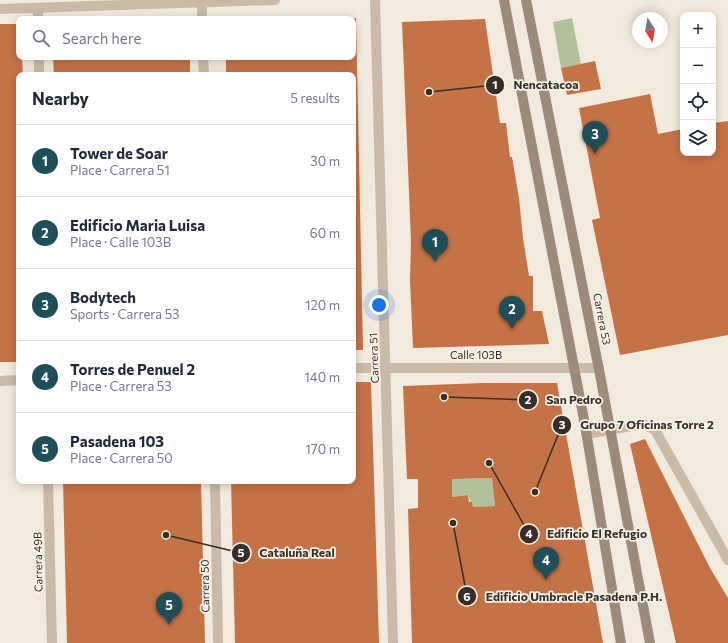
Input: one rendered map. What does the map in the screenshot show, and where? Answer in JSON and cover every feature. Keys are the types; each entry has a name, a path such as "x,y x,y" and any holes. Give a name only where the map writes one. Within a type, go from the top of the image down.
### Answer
{"main road":[{"path":"504,0 574,367 621,643"},
{"name":"Carrera 53","path":"526,0 599,368 650,643"}],"street":[{"path":"0,9 202,1 275,0"},
{"name":"Carrera 51","path":"375,0 393,643"},
{"path":"202,1 202,16"},
{"path":"38,8 38,16"},
{"path":"39,60 39,72"},
{"path":"204,60 204,72"},
{"name":"Calle 103B","path":"356,368 599,368"},
{"path":"0,381 16,380"},
{"path":"586,434 610,428 643,424 655,430 728,560"},
{"name":"Carrera 49B","path":"48,484 52,643"},
{"name":"Carrera 50","path":"215,484 218,643"}],"green space":[{"path":"572,18 581,64 561,68 553,22"},
{"path":"492,478 495,506 473,507 468,495 452,497 452,479"}],"building":[{"path":"356,18 363,350 356,350 356,72 226,72 226,60 356,60"},
{"path":"485,19 500,123 506,123 510,157 512,157 519,198 529,276 533,276 533,311 542,311 549,344 413,348 410,280 411,241 402,22"},
{"path":"0,24 16,24 16,60 22,60 23,72 16,72 16,362 0,362"},
{"path":"53,60 190,60 190,72 54,72"},
{"path":"595,61 601,89 567,95 561,68"},
{"path":"650,94 658,134 680,130 680,156 716,156 716,123 728,121 728,335 620,355 592,220 600,218 579,108"},
{"path":"356,382 371,382 379,643 235,643 231,484 356,484"},
{"path":"483,383 557,383 603,643 412,643 408,509 418,508 418,479 407,479 403,386","holes":["492,478 495,506 473,507 472,502 469,502 468,495 452,497 452,479"]},
{"path":"645,439 710,568 728,598 728,643 676,643 630,444"},
{"path":"63,484 201,484 205,643 67,643"}],"place":[{"name":"Nencatacoa","path":"429,92"},
{"name":"Bodytech","path":"595,154"},
{"name":"Tower de Soar","path":"435,262"},
{"name":"Edificio Maria Luisa","path":"512,329"},
{"name":"San Pedro","path":"444,397"},
{"name":"Edificio El Refugio","path":"489,463"},
{"name":"Grupo 7 Oficinas Torre 2","path":"535,492"},
{"name":"Edificio Umbracle Pasadena P.H.","path":"453,523"},
{"name":"Cataluña Real","path":"166,535"},
{"name":"Torres de Penuel 2","path":"546,580"},
{"name":"Pasadena 103","path":"169,625"}]}
